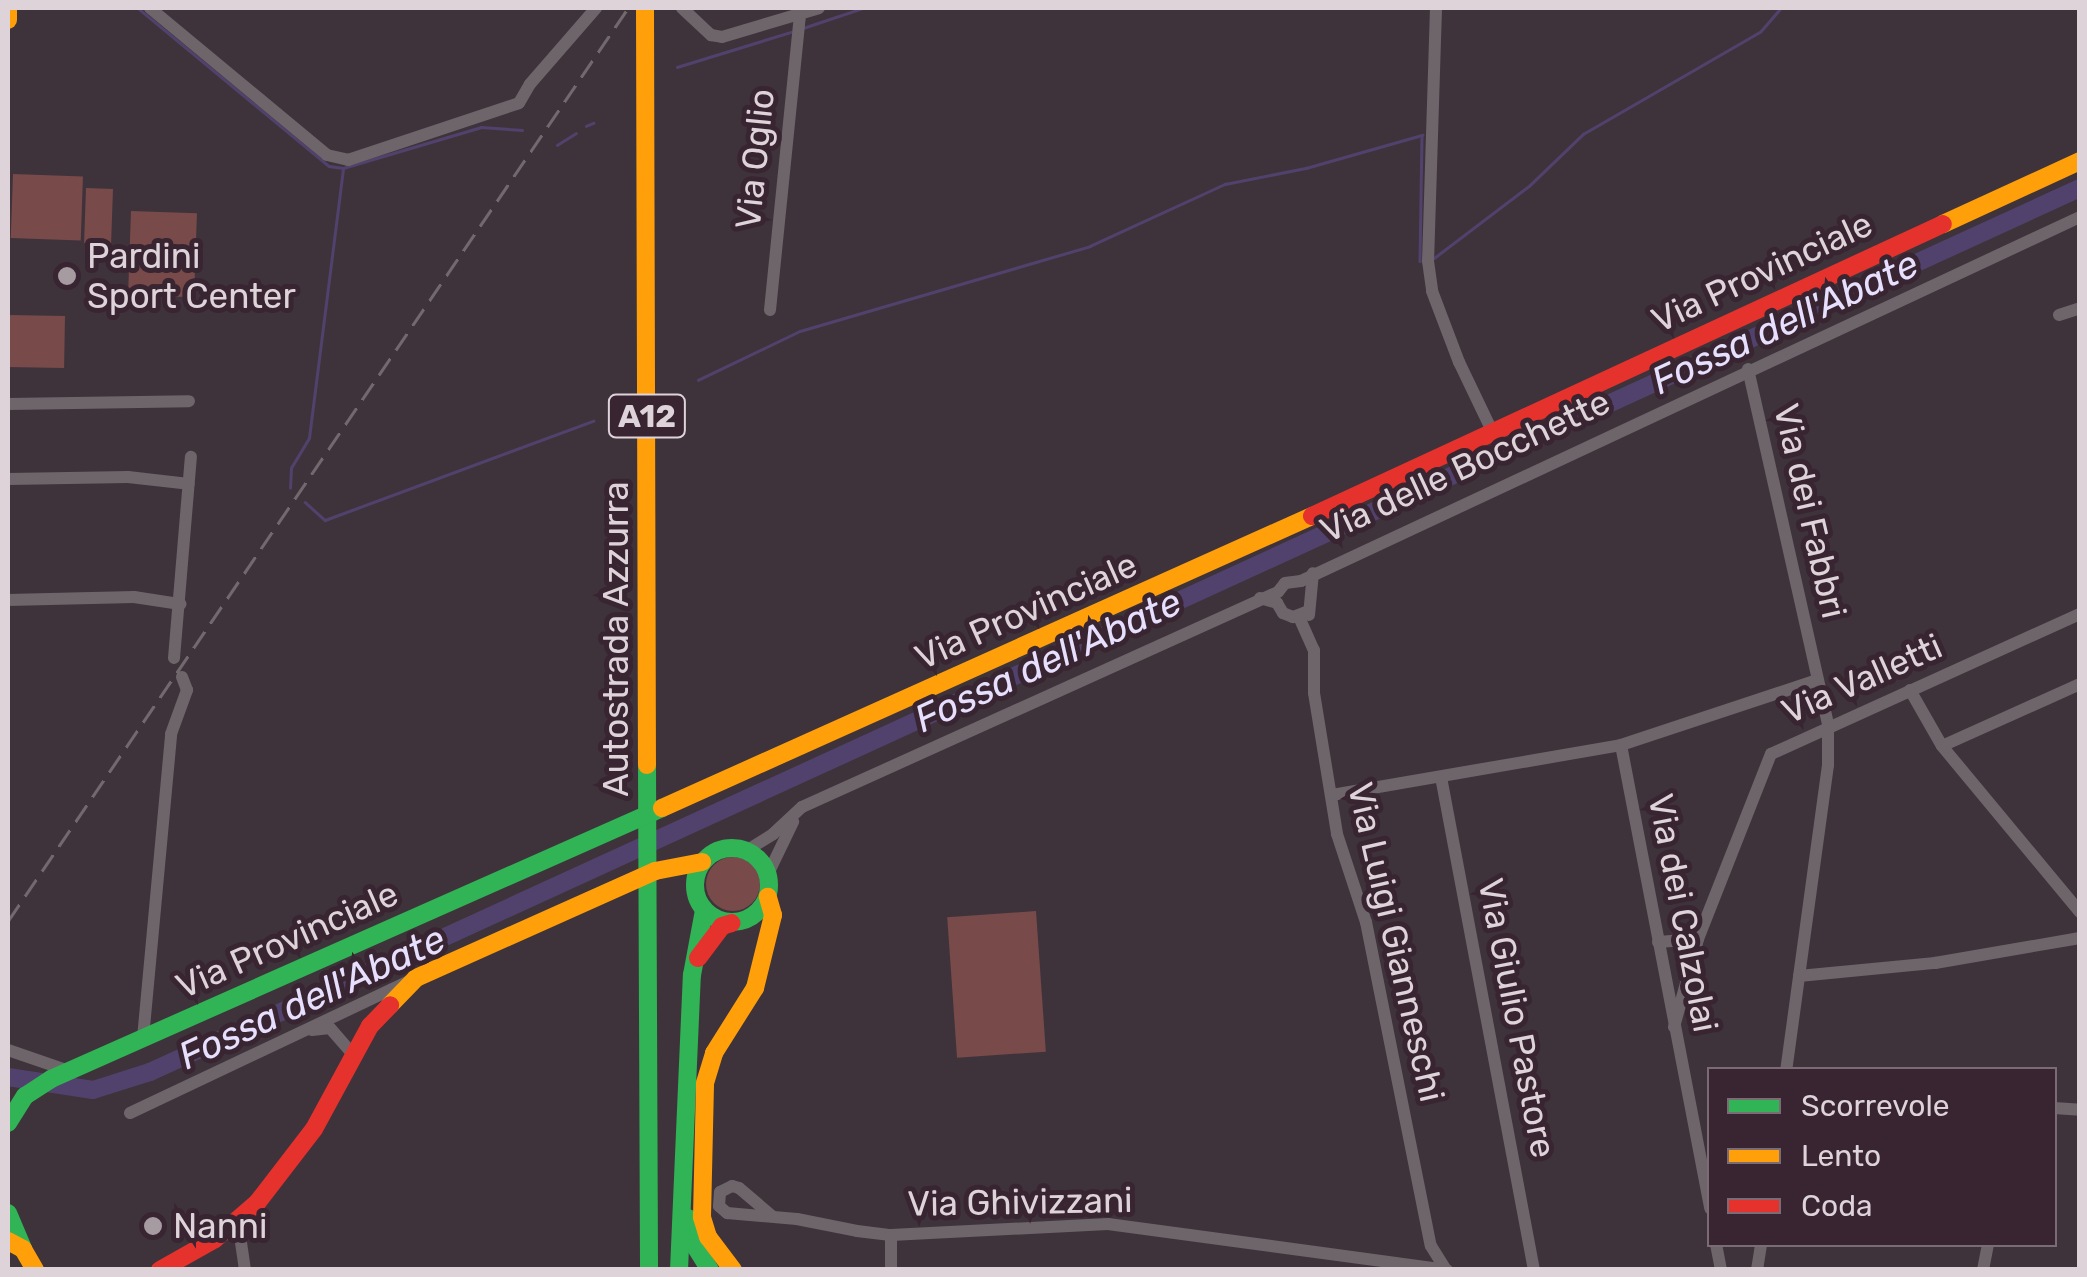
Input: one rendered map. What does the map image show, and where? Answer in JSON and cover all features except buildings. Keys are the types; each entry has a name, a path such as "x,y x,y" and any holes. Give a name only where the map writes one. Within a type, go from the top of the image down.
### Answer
{"main road":[{"path":"8,8 8,20"},
{"name":"Autostrada Azzurra","path":"630,8 642,792"},
{"name":"Autostrada Azzurra","path":"635,1270 642,902 644,8"},
{"name":"Via Provinciale","path":"8,1123 25,1096 51,1080 515,877 1493,433 2080,161"},
{"path":"160,1270 238,1222 290,1164 390,1001 416,978 655,871 702,862 718,850 746,850 768,874 773,914 755,988 714,1054 705,1083 702,1217 708,1237 733,1270"},
{"path":"695,892 702,862"},
{"path":"655,871 672,873 695,892 704,910 692,975 678,1270"},
{"path":"692,975 701,949 722,926 753,917 768,897"},
{"name":"Autostrada Azzurra","path":"642,902 649,1270"},
{"path":"704,910 737,922 758,938 765,958"},
{"path":"684,1191 690,1232 710,1270"},
{"path":"8,1213 15,1245 36,1268"}],"street":[{"path":"150,8 327,155 340,160 355,160 520,102 530,84 596,8"},
{"path":"682,8 712,35 722,37 799,24 819,8"},
{"path":"1436,8 1428,261 1432,291 1493,433"},
{"name":"Via Oglio","path":"770,310 799,24"},
{"name":"Via delle Bocchette","path":"746,850 773,834 802,807 1258,598 1277,597 1285,583 1308,581 1748,370 2080,217"},
{"path":"2059,314 2080,308"},
{"name":"Via dei Fabbri","path":"1748,370 1828,724 1828,765 1786,1067"},
{"path":"8,404 190,402"},
{"path":"174,658 191,457"},
{"path":"8,479 128,477 190,484"},
{"name":"Via delle Bocchette","path":"1305,618 1314,600 1308,581"},
{"path":"8,600 134,597 180,604"},
{"path":"1277,597 1288,616 1305,618"},
{"name":"Via Valletti","path":"1674,1027 1698,940 1771,754 1828,724 2080,614"},
{"name":"Via Luigi Gianneschi","path":"1305,618 1314,650 1314,693 1337,834 1366,922 1431,1246 1446,1268"},
{"path":"143,1038 170,734 187,690 182,677"},
{"path":"1332,796 1621,745 1817,680"},
{"path":"1942,746 2080,684"},
{"path":"1910,690 1942,746 2080,912"},
{"name":"Via dei Calzolai","path":"1621,745 1707,1195"},
{"name":"Via Giulio Pastore","path":"1441,777 1534,1270"},
{"path":"768,874 802,807"},
{"path":"1799,976 1935,963 2080,938"},
{"path":"1658,942 1698,940"},
{"path":"130,1114 416,978"},
{"path":"300,1032 330,1028 354,1056"},
{"path":"8,1050 69,1072"},
{"name":"Via Ghivizzani","path":"772,1216 891,1234 1108,1224 1422,1270 1446,1268"},
{"path":"238,1222 244,1270"},
{"path":"891,1234 891,1270"},
{"path":"214,1239 244,1252"}],"shaded area":[{"path":"13,174 83,176 81,240 11,238"},
{"path":"86,188 113,189 111,244 84,243"},
{"path":"131,211 197,213 194,297 128,295"},
{"path":"8,315 65,316 64,368 8,367"},
{"path":"733,857 752,865 760,884 752,903 733,911 714,903 706,884 714,865"},
{"path":"1036,911 1046,1052 957,1058 947,917"}],"waterway":[{"path":"138,8 329,166 343,168 481,127 522,130"},
{"path":"803,28 863,8"},
{"path":"1434,258 1529,186 1583,134 1760,32 1781,8"},
{"path":"677,67 791,32"},
{"path":"586,126 593,123"},
{"path":"557,145 576,133"},
{"path":"698,380 800,331 1090,246 1225,184 1306,168 1422,135 1420,261"},
{"path":"290,488 291,468 309,438 343,170"},
{"name":"Fossa dell'Abate","path":"8,1077 93,1090 150,1072 2080,188"},
{"path":"305,502 325,520 593,421"}],"railway":[{"path":"8,921 628,8"}],"traffic: fast":[{"path":"647,765 649,1270"},
{"path":"8,1123 25,1096 51,1079 662,808"},
{"path":"732,848 746,850 758,859 767,871 769,885 767,899 758,911 746,920 732,922 718,920 706,911 697,899 695,885 697,871 706,859 718,850 732,848"},
{"path":"679,1270 692,975 704,910"},
{"path":"8,1213 23,1249"},
{"path":"688,1218 693,1243 710,1270"}],"traffic: slow":[{"path":"8,8 8,20"},
{"path":"645,8 647,765"},
{"path":"1943,224 2080,161"},
{"path":"662,808 1312,516"},
{"path":"390,1005 416,978 655,871 702,862"},
{"path":"733,1270 708,1237 702,1217 705,1083 714,1053 755,988 773,915 768,897"},
{"path":"8,1241 23,1249 35,1270"}],"traffic: jam":[{"path":"1312,516 1943,224"},
{"path":"698,958 722,926 732,923"},
{"path":"160,1270 215,1239 257,1203 314,1129 370,1026 390,1005"}],"place":[{"name":"Pardini Sport Center","path":"67,276"},
{"name":"Nanni","path":"153,1226"}]}
